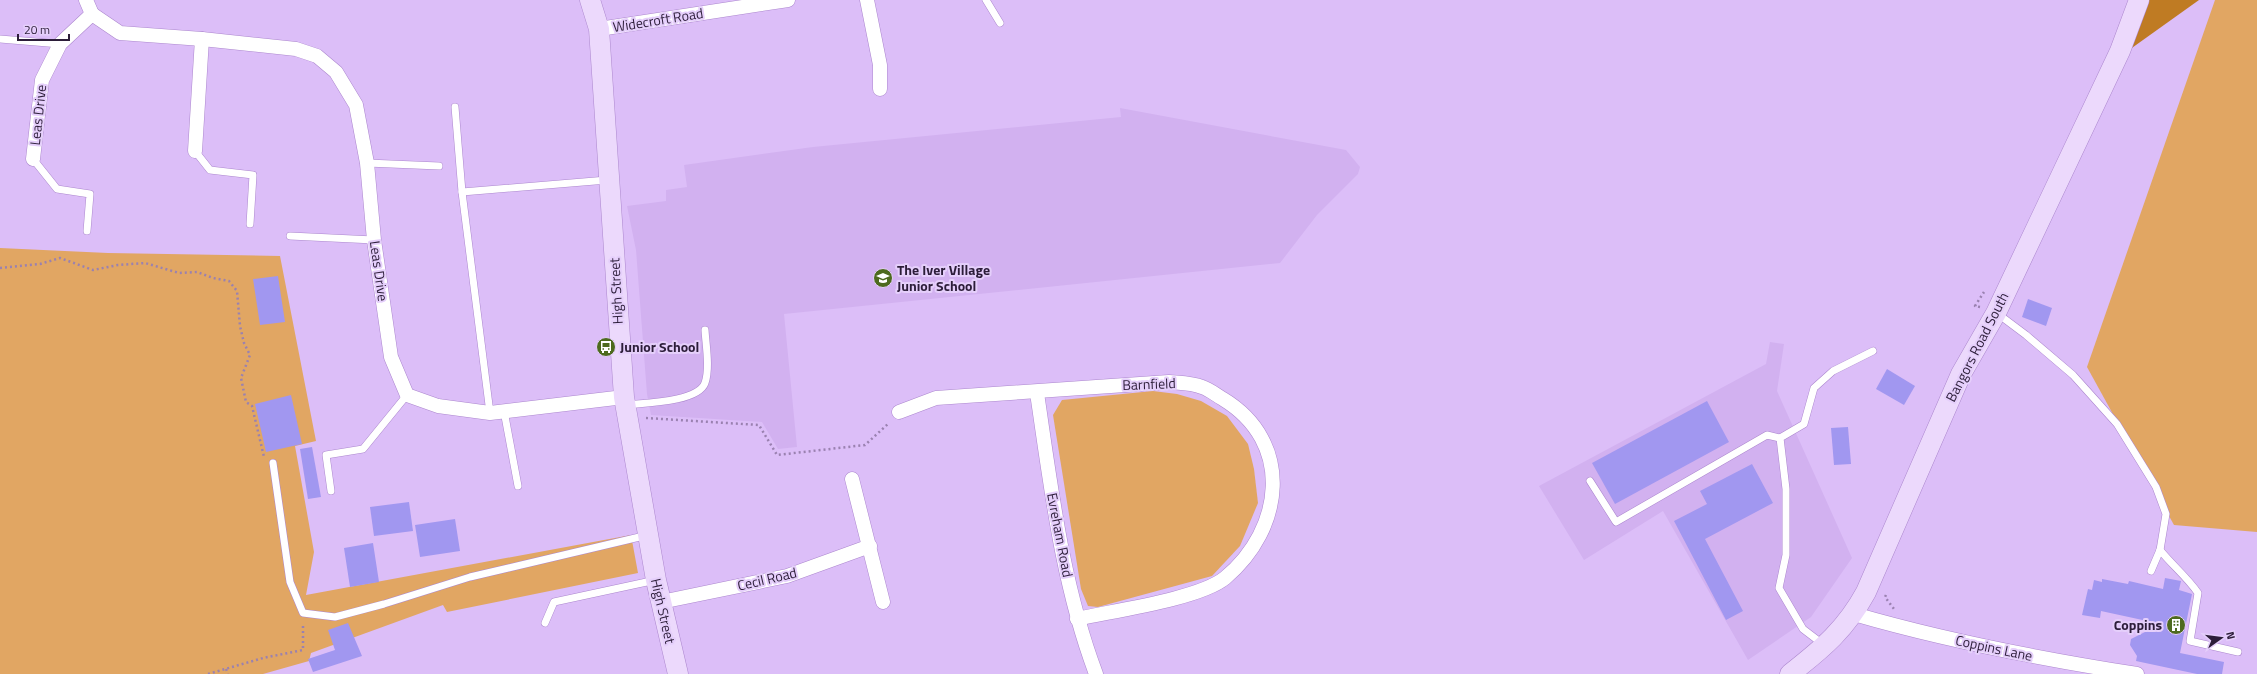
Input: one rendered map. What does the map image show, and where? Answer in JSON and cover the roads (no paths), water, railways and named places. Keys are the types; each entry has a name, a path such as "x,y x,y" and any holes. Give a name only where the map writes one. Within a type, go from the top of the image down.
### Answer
{"street":[{"path":"86,0 92,14"},
{"name":"High Street","path":"590,0 599,29 624,401 656,580 678,674"},
{"name":"Widecroft Road","path":"599,29 788,0"},
{"path":"867,0 880,65 880,89"},
{"name":"Bangors Road South","path":"1790,674 1826,646 1854,614 1866,592 1961,374 1996,313 2120,51 2138,0"},
{"name":"Leas Drive","path":"33,159 42,80 60,44 92,14 120,33 202,39 296,49 317,56 336,72 356,105 367,163 374,240 391,357 407,395"},
{"path":"195,152 202,39"},
{"name":"Barnfield","path":"899,412 936,398 1006,392 1037,393 1169,382 1202,387 1245,415 1258,434 1267,453 1274,482 1272,504 1257,543 1224,579 1203,589 1168,599 1077,619"},
{"name":"Evreham Road","path":"1037,393 1056,515 1077,619 1096,674"},
{"path":"407,395 438,406 490,413 624,401"},
{"path":"852,479 883,602"},
{"name":"Cecil Road","path":"661,602 788,576 870,546"},
{"name":"Coppins Lane","path":"1854,614 1916,632 2058,661 2137,674"}],"lane":[{"path":"986,0 1000,23"},
{"path":"0,39 60,44"},
{"path":"455,108 462,192 490,413"},
{"path":"195,152 210,170 253,175 250,224"},
{"path":"33,159 57,189 90,194 87,230"},
{"path":"367,163 439,166"},
{"path":"462,192 610,180"},
{"path":"290,236 374,240"},
{"path":"1996,313 2026,335 2072,375 2117,424 2156,487 2166,514 2160,550 2151,571"},
{"path":"624,401 668,400 697,393 702,388 707,371 705,330"},
{"path":"1590,481 1616,522 1767,435 1780,438 1804,424 1814,388 1833,371 1873,351"},
{"path":"331,491 326,456 364,449 407,395"},
{"path":"504,411 518,486"},
{"path":"1780,438 1786,504 1786,555 1779,588 1803,630 1826,646"},
{"path":"273,463 290,582 303,613 335,617 384,604 470,577 648,535"},
{"path":"2160,550 2173,566 2190,582 2198,593 2190,641 2238,652"},
{"path":"545,623 554,602 656,580"}],"place":[{"name":"The Iver Village Junior School","path":"883,278"},
{"name":"Junior School","path":"606,347"},
{"name":"Coppins","path":"2176,625"}]}
